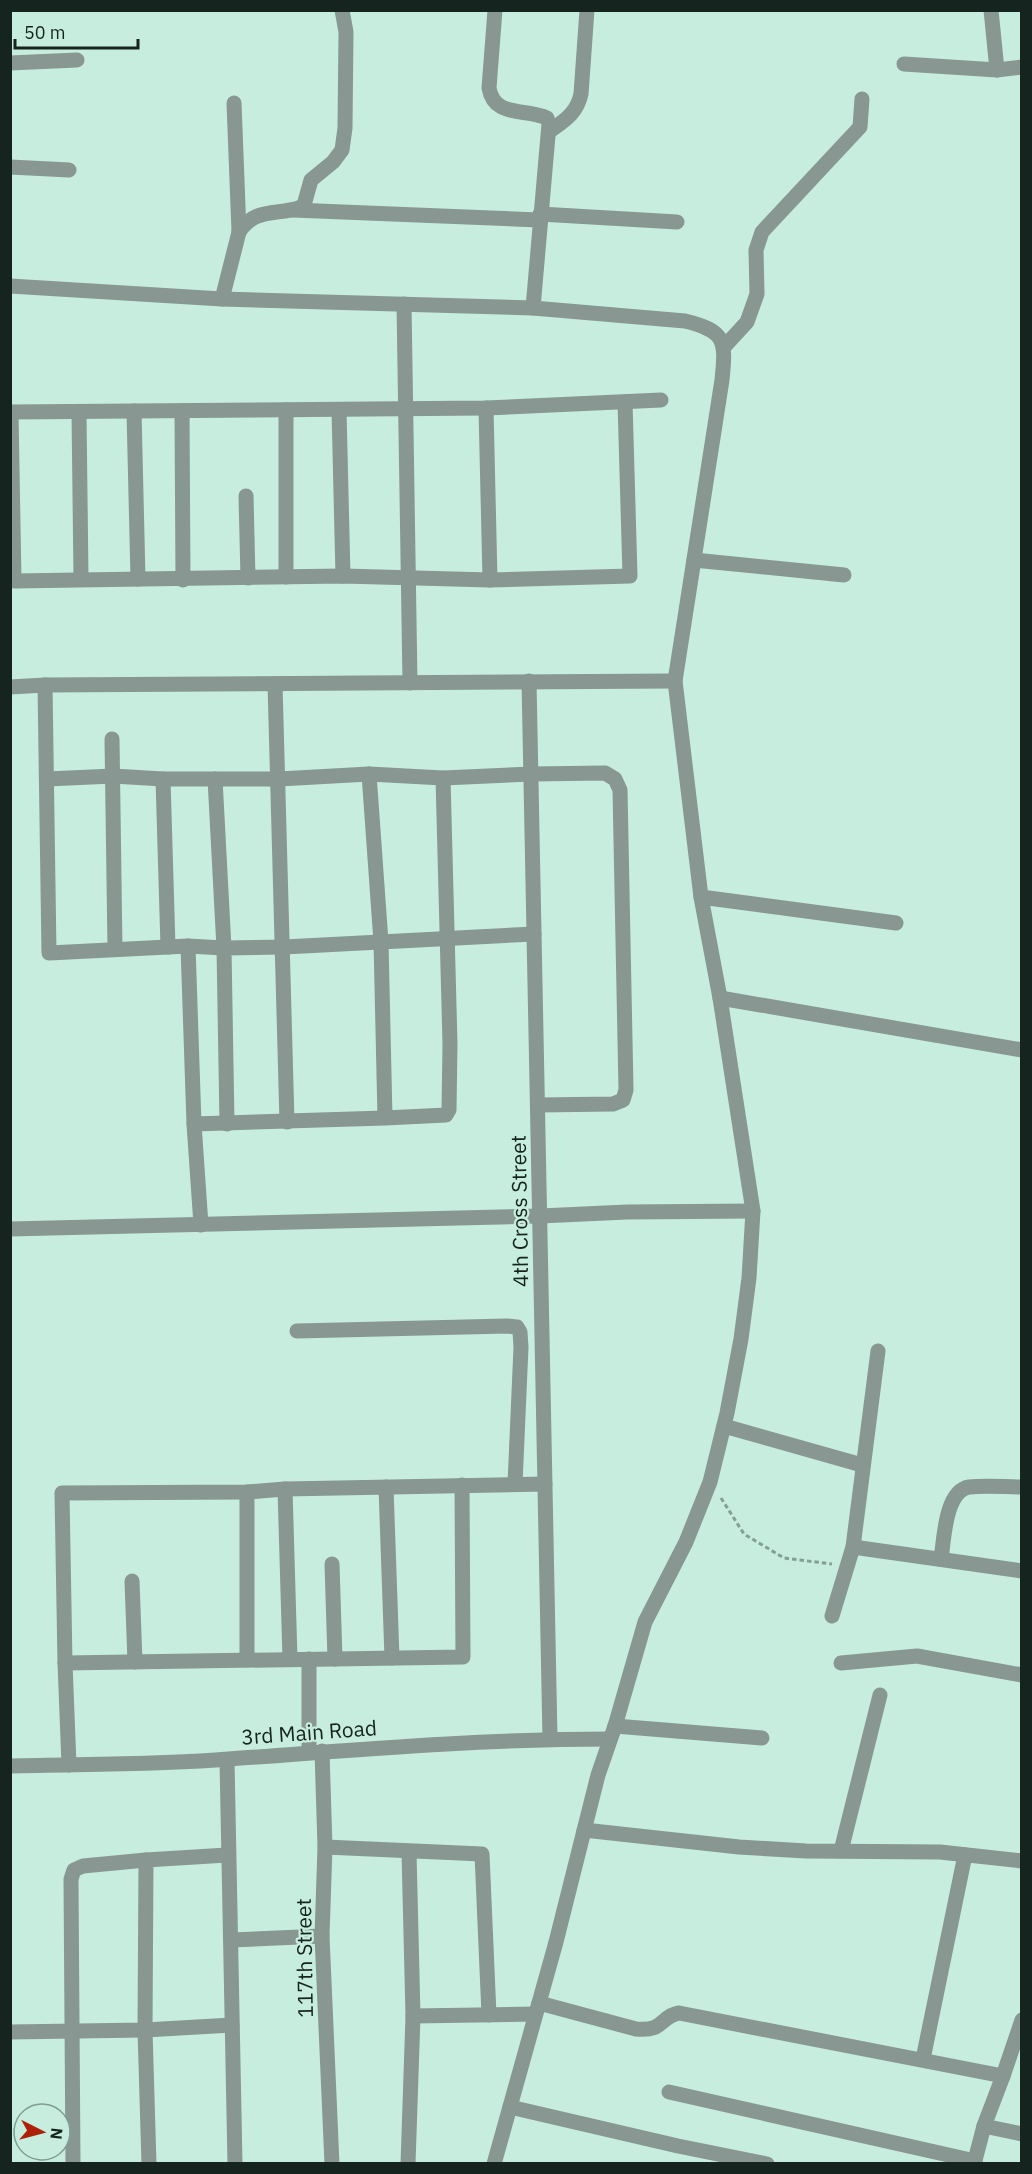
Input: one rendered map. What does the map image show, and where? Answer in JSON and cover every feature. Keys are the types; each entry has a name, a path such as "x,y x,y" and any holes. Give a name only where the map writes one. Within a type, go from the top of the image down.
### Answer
{"street":[{"path":"293,210 304,205 311,180 333,162 342,150 345,128 346,32 342,10"},
{"path":"495,10 490,97 495,105 505,109 547,118 550,131 539,217 532,308"},
{"path":"550,131 568,118 578,106 581,94 587,10"},
{"path":"991,10 997,70"},
{"path":"10,63 77,60"},
{"path":"904,64 997,70 1022,67"},
{"path":"724,347 747,322 757,294 756,250 762,232 860,127 862,99"},
{"path":"222,299 239,231 234,103"},
{"path":"10,167 69,170"},
{"path":"239,231 244,223 252,218 293,210 677,222"},
{"path":"10,286 222,299 532,308 685,321 706,326 719,337 724,347 722,380 675,681 700,897 720,998 753,1211 749,1278 741,1339 724,1426 710,1482 686,1542 645,1622 598,1775 556,1942 494,2163"},
{"path":"404,304 410,683"},
{"path":"625,402 630,576 490,580 343,576 183,580 81,578 14,581 11,412 486,408 662,400"},
{"path":"486,408 490,580"},
{"path":"286,410 286,577"},
{"path":"339,410 343,576"},
{"path":"134,411 138,579"},
{"path":"182,411 183,580"},
{"path":"79,412 81,578"},
{"path":"246,496 248,578"},
{"path":"694,560 844,575"},
{"name":"4th Cross Street","path":"530,681 550,1739"},
{"path":"10,687 675,681"},
{"path":"275,684 287,1122"},
{"path":"45,685 49,953 188,946 284,947 534,934"},
{"path":"112,739 115,949"},
{"path":"47,779 112,776 164,779 279,779 369,774 443,778 605,773 615,779 620,790 626,1090 623,1100 613,1104 538,1105"},
{"path":"369,774 381,942 386,1118"},
{"path":"194,1124 446,1115 449,1110 443,778"},
{"path":"164,779 168,948"},
{"path":"215,779 224,948 227,1124"},
{"path":"700,897 896,923"},
{"path":"188,946 194,1124 201,1225"},
{"path":"720,998 1022,1050"},
{"path":"10,1229 627,1212 753,1211"},
{"path":"297,1331 517,1327 520,1332 521,1347 515,1485"},
{"path":"832,1616 849,1567 853,1547 878,1351"},
{"path":"724,1426 862,1466"},
{"path":"69,1765 64,1663 62,1493 247,1492 285,1489 545,1484"},
{"path":"64,1663 463,1657 462,1485"},
{"path":"386,1487 392,1658"},
{"path":"941,1559 946,1522 956,1495 967,1487 1022,1487"},
{"path":"285,1489 290,1659"},
{"path":"247,1492 247,1660"},
{"path":"853,1547 1022,1570"},
{"path":"332,1564 335,1659"},
{"path":"132,1581 135,1662"},
{"path":"841,1663 917,1656 1022,1675"},
{"name":"117th Street","path":"309,1659 315,1752 325,1847 322,1936 332,2163"},
{"path":"841,1851 880,1695"},
{"name":"3rd Main Road","path":"10,1766 227,1760 315,1752 550,1739 612,1732 762,1738"},
{"path":"227,1760 227,1855 235,2163"},
{"path":"584,1830 739,1847 940,1852 1022,1861"},
{"path":"325,1847 482,1854 489,2015"},
{"path":"408,2163 413,2016 409,1852"},
{"path":"73,2163 74,2030 70,1914 71,1879 74,1870 83,1866 227,1855"},
{"path":"923,2059 965,1855"},
{"path":"146,1860 145,2030 149,2163"},
{"path":"231,1940 322,1936"},
{"path":"413,2016 489,2015 537,2009 636,2029 656,2028 673,2014 679,2013 1003,2076"},
{"path":"669,2092 974,2162 984,2126 1022,2020"},
{"path":"10,2032 145,2030 232,2025"},
{"path":"510,2107 678,2146 767,2163"},
{"path":"984,2126 1022,2134"}],"path":[{"path":"710,1482 744,1534 784,1558 849,1567"}]}
